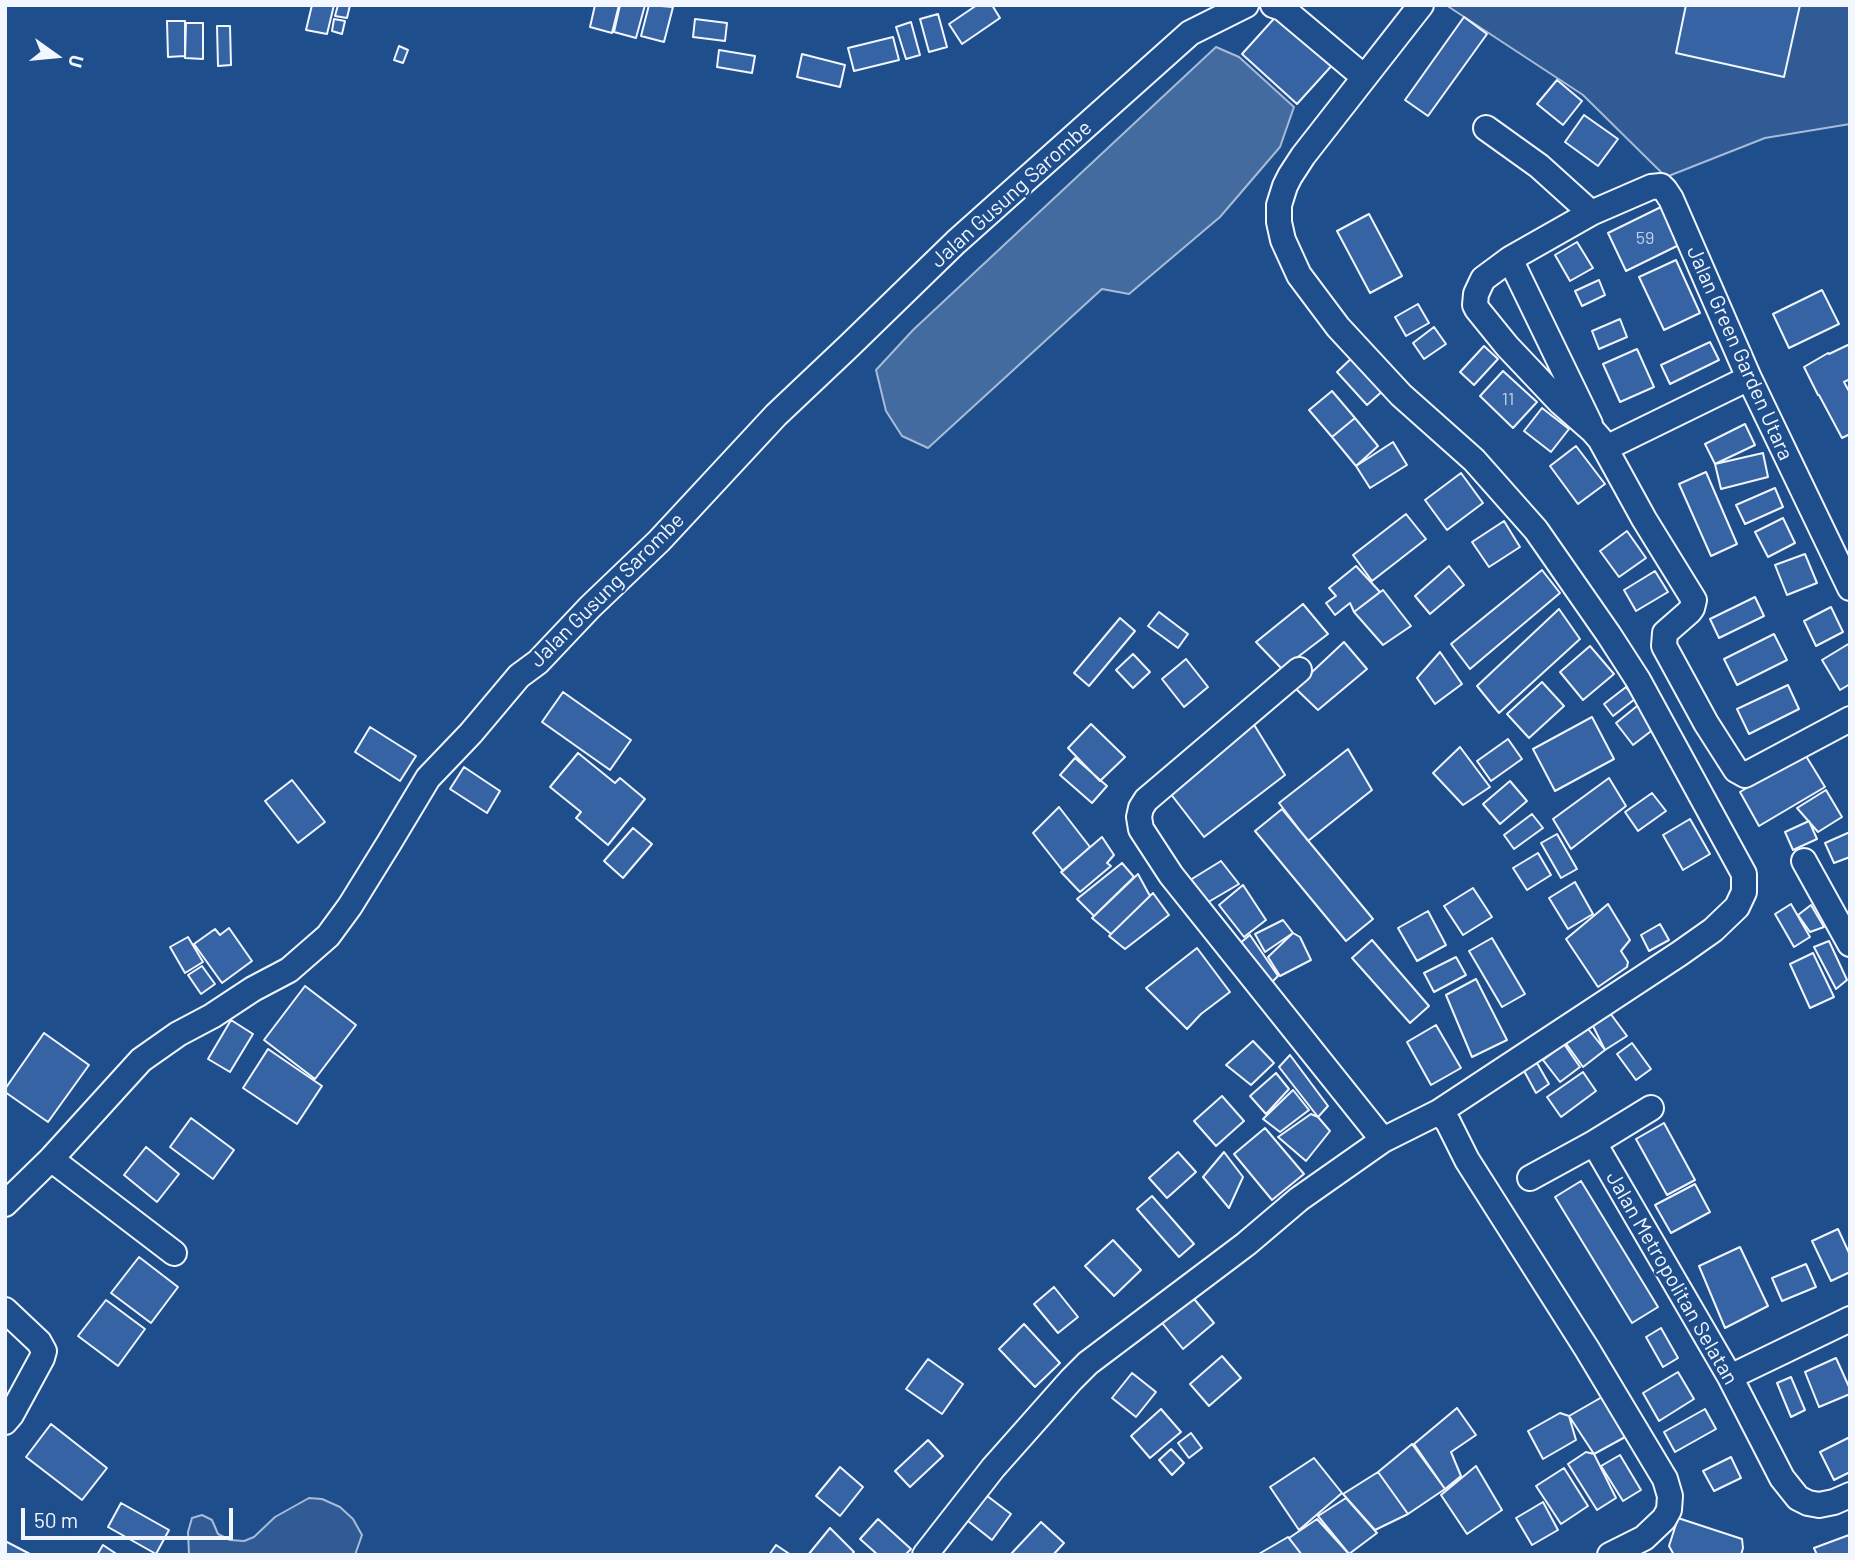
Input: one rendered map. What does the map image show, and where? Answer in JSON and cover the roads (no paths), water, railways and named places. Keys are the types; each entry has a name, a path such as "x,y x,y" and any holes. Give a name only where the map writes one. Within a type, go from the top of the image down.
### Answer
{"street":[{"name":"Jalan Gusung Sarombe","path":"5,1205 141,1060 178,1034 289,970 328,936 428,778 471,733 519,676 538,662 590,607 659,541 776,415 956,242 1190,33 1246,5"},
{"path":"1273,5 1282,8 1364,77"},
{"path":"925,1555 993,1468 1088,1363 1246,1244 1299,1199 1383,1140 1439,1112 1713,930 1737,907 1744,892 1744,874 1638,680 1536,530 1474,460 1401,395 1338,327 1299,275 1283,240 1279,205 1290,176 1421,5"},
{"path":"1486,128 1539,166 1587,216 1510,260 1483,279 1477,289 1475,305 1515,355 1600,440"},
{"name":"Jalan Green Garden Utara","path":"1587,216 1651,187 1661,186 1665,190 1749,378 1850,588"},
{"path":"1510,260 1600,440 1694,600 1689,612 1665,633 1664,646 1706,723 1737,771 1745,775 1850,719"},
{"path":"1600,440 1749,378"},
{"path":"1300,670 1146,800 1139,817 1141,829 1171,875 1383,1140"},
{"path":"1804,861 1850,944"},
{"path":"1530,1178 1651,1108"},
{"path":"1439,1112 1448,1122 1466,1160 1587,1349 1665,1479 1670,1496 1669,1510 1664,1519 1644,1538 1610,1555"},
{"name":"Jalan Metropolitan Selatan","path":"1594,1143 1730,1377 1782,1478 1798,1498 1808,1503 1819,1505 1850,1495"},
{"path":"51,1159 174,1253"},
{"path":"5,1310 39,1342 44,1351 5,1422"},
{"path":"1730,1377 1850,1319"}]}
